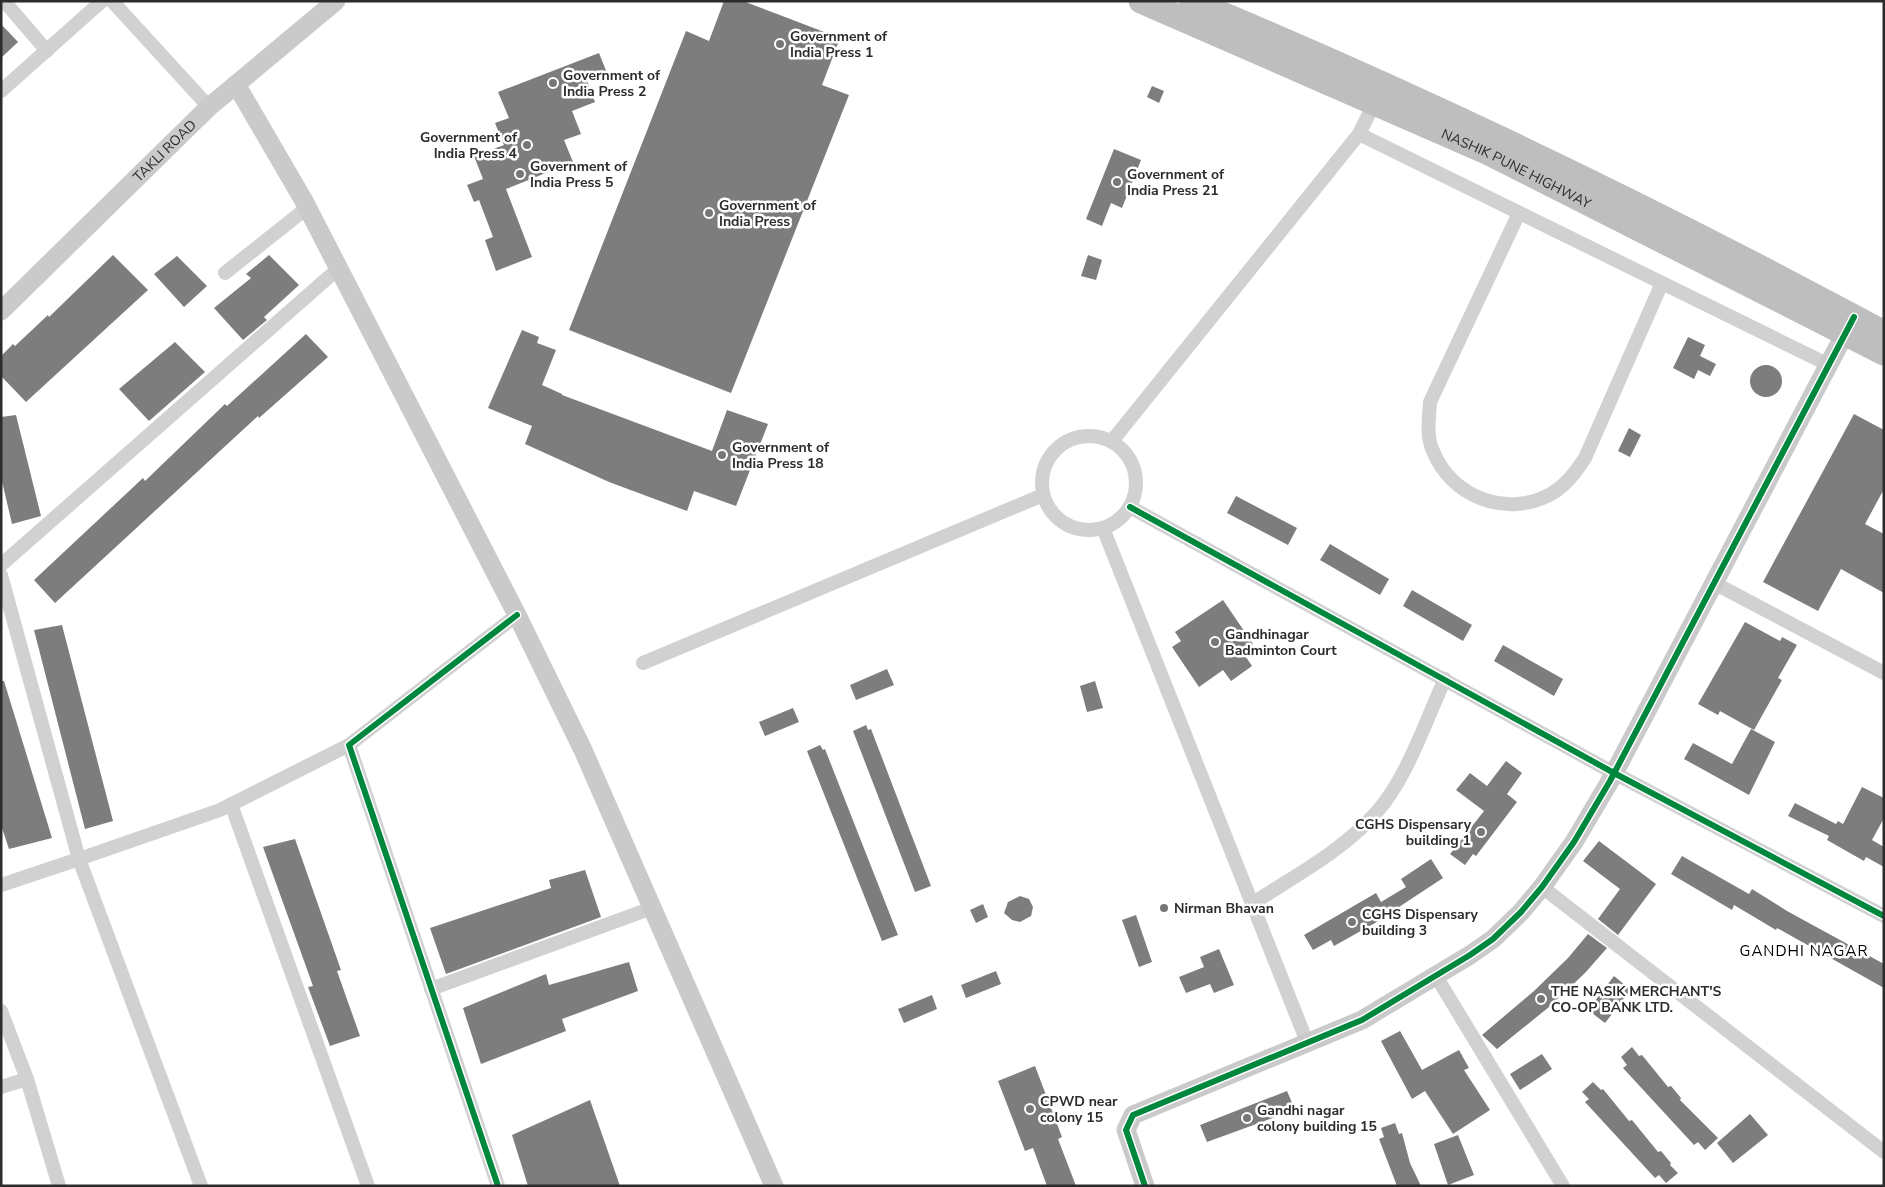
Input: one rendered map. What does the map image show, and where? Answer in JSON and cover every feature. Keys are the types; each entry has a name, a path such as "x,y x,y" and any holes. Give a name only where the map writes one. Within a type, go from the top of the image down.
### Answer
{"highway":[{"name":"NASHIK PUNE HIGHWAY","path":"1141,1 1490,153 1850,325 1884,333"},
{"name":"NASHIK PUNE HIGHWAY","path":"1191,1 1459,119 1600,185 1850,325 1884,353"}],"main road":[{"name":"TAKLI ROAD","path":"1,311 209,107 237,86 336,1"},
{"path":"237,86 308,208 517,615 583,750 774,1186"},
{"path":"1145,1186 1126,1130 1133,1115 1362,1020 1493,939 1542,887 1574,842 1614,773 1850,325"}],"street":[{"path":"4,1 47,51"},
{"path":"1,92 102,1"},
{"path":"112,1 209,107"},
{"path":"1112,441 1359,134 1374,104"},
{"path":"1359,134 1829,365"},
{"path":"225,273 308,208"},
{"path":"1519,213 1430,402 1428,431 1432,450 1452,481 1464,491 1486,501 1523,504 1548,496 1571,478 1585,458 1662,283"},
{"path":"1,565 339,268"},
{"path":"1095,435 1112,441 1126,452 1134,466 1137,479 1134,500 1124,515 1103,528 1085,531 1071,527 1054,516 1044,500 1043,494 1041,481 1044,466 1058,446 1079,436 1095,435"},
{"path":"643,663 1043,494"},
{"path":"1130,506 1614,773 1884,916"},
{"path":"1103,528 1307,1042"},
{"path":"1,575 79,859 201,1186"},
{"path":"1714,583 1884,673"},
{"path":"1,886 231,804 349,745 517,615"},
{"path":"1252,904 1343,844 1376,814 1400,778 1445,680"},
{"path":"349,745 498,1186"},
{"path":"231,804 368,1186"},
{"path":"1542,887 1884,1152"},
{"path":"432,989 652,908"},
{"path":"1436,976 1563,1186"},
{"path":"1,1011 26,1079 59,1186"},
{"path":"1,1087 26,1079"}],"building":[{"name":"Government of India Press","path":"724,1 743,1 840,38 822,85 849,95 731,393 569,330 686,31 709,41"},
{"path":"1,24 18,42 1,58"},
{"path":"599,53 607,73 587,81 595,102 572,111 581,134 564,140 573,162 506,189 532,257 496,271 485,240 493,237 479,200 474,202 467,185 483,179 474,156 504,145 495,123 509,118 498,92"},
{"path":"1152,86 1164,91 1159,103 1147,97"},
{"name":"Government of India Press 21","path":"1114,149 1141,160 1122,208 1111,203 1102,226 1086,219"},
{"path":"113,255 148,290 26,402 1,376 1,356 13,344 15,346 48,315 49,317"},
{"path":"269,255 299,285 264,317 267,320 243,340 214,308 251,278 246,274"},
{"path":"1088,255 1102,260 1096,280 1081,276"},
{"path":"177,256 207,286 184,307 154,274"},
{"path":"522,330 539,337 537,343 556,350 542,385 562,395 712,451 727,410 768,424 736,506 694,491 687,511 609,482 525,444 532,426 488,408"},
{"path":"306,334 328,357 259,418 258,416 55,603 34,580 143,478 145,481 225,404 227,406"},
{"path":"1688,337 1705,345 1700,356 1716,364 1710,376 1698,370 1694,379 1673,368"},
{"path":"175,342 205,372 149,421 119,389"},
{"path":"1766,365 1778,369 1782,381 1778,393 1766,397 1754,393 1750,381 1754,369"},
{"path":"1854,414 1884,430 1884,489 1865,524 1884,534 1884,593 1841,569 1818,611 1763,582"},
{"path":"16,415 41,516 12,524 1,477 1,417"},
{"path":"1629,428 1641,435 1630,457 1618,451"},
{"path":"1236,496 1297,528 1288,545 1227,513"},
{"path":"1330,544 1389,579 1380,595 1320,560"},
{"path":"1412,590 1472,625 1463,641 1403,606"},
{"name":"Gandhinagar Badminton Court","path":"1223,600 1253,644 1242,651 1252,666 1231,681 1223,670 1199,687 1172,647 1181,641 1175,632"},
{"path":"1745,622 1780,641 1782,637 1797,645 1778,678 1782,680 1754,730 1720,711 1718,715 1698,704"},
{"path":"62,625 113,821 85,829 34,630"},
{"path":"1503,645 1563,679 1554,696 1494,661"},
{"path":"887,669 894,685 856,700 850,685"},
{"path":"1,681 4,681 52,838 9,849 1,825"},
{"path":"1095,681 1103,708 1087,712 1080,686"},
{"path":"793,708 799,722 765,736 759,722"},
{"path":"866,725 868,730 871,729 931,886 915,892 853,731"},
{"path":"1751,729 1775,742 1749,795 1684,759 1693,743 1732,764"},
{"path":"820,745 823,750 825,749 898,935 882,941 807,751"},
{"name":"CGHS Dispensary building 1","path":"1506,761 1522,773 1507,794 1517,802 1476,856 1473,854 1465,865 1450,854 1484,811 1456,790 1470,773 1487,786"},
{"path":"1862,787 1884,798 1884,818 1872,840 1884,847 1884,867 1866,857 1864,861 1827,840 1829,836 1788,816 1795,803 1836,824 1838,821 1843,824"},
{"path":"295,839 341,970 337,971 360,1036 330,1046 308,987 313,986 263,847"},
{"path":"1599,841 1656,884 1618,935 1598,919 1620,889 1583,861"},
{"path":"1682,856 1749,894 1752,889 1787,911 1884,964 1884,988 1777,928 1776,930 1734,905 1732,910 1671,874"},
{"name":"CGHS Dispensary building 3","path":"1431,859 1443,878 1399,907 1400,909 1334,946 1331,940 1313,950 1304,935 1376,893 1381,902 1406,887 1401,879"},
{"path":"585,870 601,917 446,974 430,928 551,888 549,880"},
{"path":"1020,896 1029,899 1033,907 1031,916 1020,922 1012,920 1004,913 1008,902"},
{"path":"983,904 988,917 976,923 970,910"},
{"path":"1136,915 1152,962 1139,967 1122,920"},
{"name":"THE NASIK MERCHANT'S CO-OP BANK LTD.","path":"1588,934 1607,948 1585,973 1549,1007 1497,1049 1482,1035 1534,991 1568,958"},
{"path":"1219,949 1234,985 1214,993 1210,984 1186,993 1179,977 1204,967 1200,957"},
{"path":"629,962 638,991 562,1019 566,1031 481,1064 463,1008 546,974 549,985"},
{"path":"996,971 1001,984 966,998 961,985"},
{"path":"1614,976 1631,990 1605,1023 1588,1010"},
{"path":"932,995 937,1009 904,1023 898,1009"},
{"path":"1400,1031 1422,1070 1459,1050 1469,1068 1464,1070 1490,1110 1453,1134 1425,1091 1412,1099 1381,1041"},
{"path":"1632,1047 1639,1056 1642,1055 1668,1087 1671,1086 1681,1098 1680,1100 1718,1138 1705,1150 1698,1142 1694,1145 1623,1068 1627,1065 1621,1057"},
{"path":"1542,1054 1552,1069 1520,1090 1510,1074"},
{"name":"CPWD near colony 15","path":"1035,1066 1062,1137 1058,1139 1076,1186 1047,1186 1033,1148 1025,1151 998,1081"},
{"path":"1593,1082 1601,1090 1603,1089 1629,1121 1632,1120 1658,1152 1661,1151 1671,1163 1670,1165 1678,1173 1666,1183 1659,1175 1655,1178 1585,1102 1589,1099 1582,1092"},
{"name":"Gandhi nagar colony building 15","path":"1287,1091 1295,1110 1207,1142 1200,1125"},
{"path":"590,1100 620,1186 528,1186 512,1135"},
{"path":"1750,1114 1768,1135 1733,1163 1717,1143"},
{"path":"1395,1123 1399,1134 1402,1133 1410,1163 1421,1186 1397,1186 1379,1139 1384,1137 1381,1128"},
{"path":"1458,1135 1474,1175 1448,1185 1434,1144"}],"cycle path":[{"path":"1145,1186 1126,1130 1133,1115 1362,1020 1470,955 1493,939 1521,912 1542,887 1574,842 1610,781 1854,317"},
{"path":"1130,507 1614,773 1884,916"},
{"path":"498,1186 349,745 517,615"}],"place":[{"name":"Government of India Press 1","path":"780,44"},
{"name":"Government of India Press 2","path":"553,83"},
{"name":"Government of India Press 4","path":"527,145"},
{"name":"Government of India Press 5","path":"520,174"},
{"name":"Government of India Press 21","path":"1117,182"},
{"name":"Government of India Press","path":"709,213"},
{"name":"Government of India Press 18","path":"722,455"},
{"name":"Gandhinagar Badminton Court","path":"1215,642"},
{"name":"CGHS Dispensary building 1","path":"1481,832"},
{"name":"Nirman Bhavan","path":"1164,908"},
{"name":"CGHS Dispensary building 3","path":"1352,922"},
{"name":"THE NASIK MERCHANT'S CO-OP BANK LTD.","path":"1541,999"},
{"name":"CPWD near colony 15","path":"1030,1109"},
{"name":"Gandhi nagar colony building 15","path":"1247,1118"}],"district":[{"name":"GANDHI NAGAR","path":"1804,951"}]}
